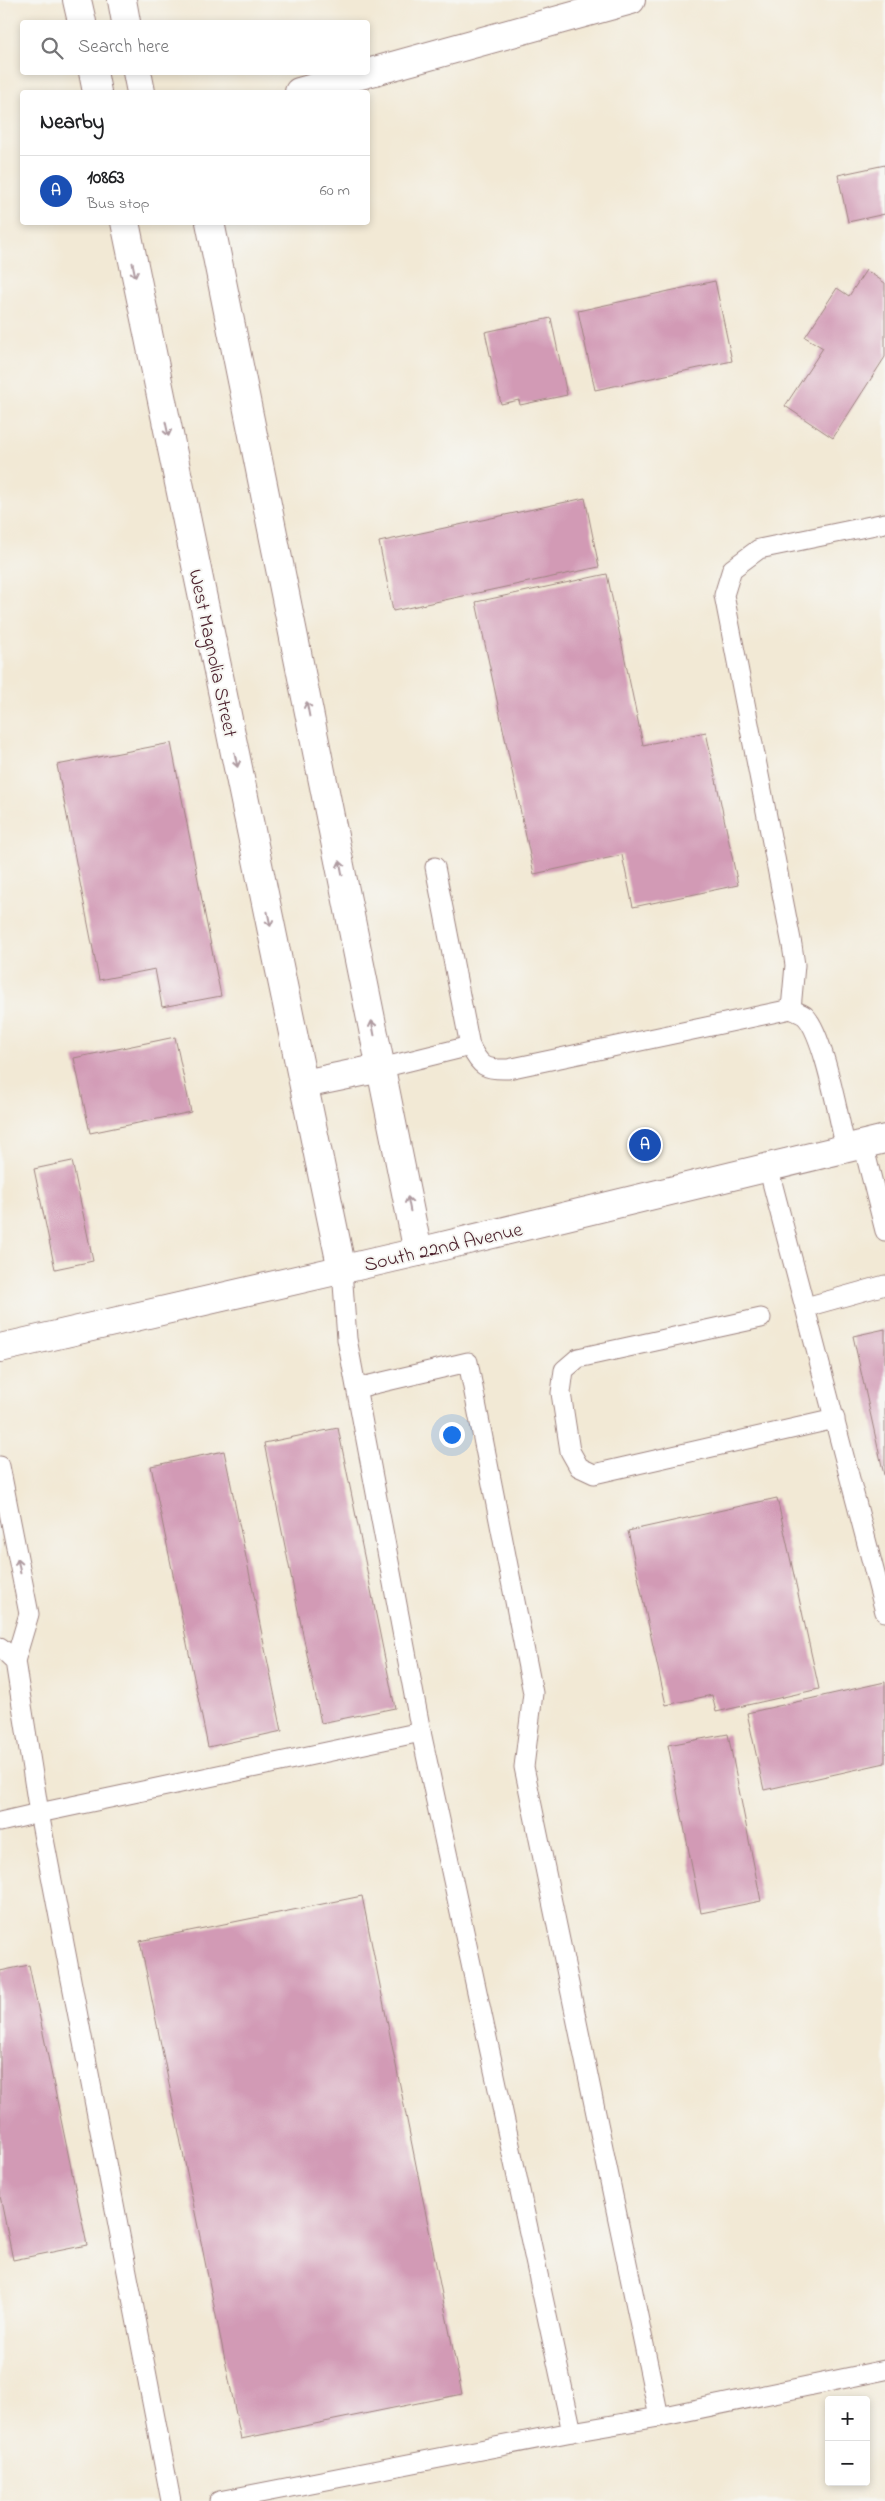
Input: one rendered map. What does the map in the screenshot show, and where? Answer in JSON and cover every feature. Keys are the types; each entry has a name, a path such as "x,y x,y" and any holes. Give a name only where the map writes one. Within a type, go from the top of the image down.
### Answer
{"street":[{"path":"77,0 82,20"},
{"path":"122,0 126,20"},
{"path":"370,72 631,0"},
{"path":"93,75 96,90"},
{"path":"138,75 141,90"},
{"path":"306,90 360,75"},
{"name":"West Magnolia Street","path":"126,225 342,1270"},
{"path":"211,225 418,1252"},
{"path":"304,1084 381,1068"},
{"name":"South 22nd Avenue","path":"0,1348 342,1270 865,1144"}],"lane":[{"path":"791,1009 795,965 792,945 724,595 732,569 759,549 885,523"},
{"path":"435,867 470,1046 477,1061 491,1070 508,1069 791,1009 804,1016 813,1027 826,1063 865,1144 885,1231"},
{"path":"381,1068 470,1046"},
{"path":"768,1167 885,1612"},
{"path":"342,1270 347,1339 421,1732 572,2432"},
{"path":"806,1307 885,1285"},
{"path":"761,1318 578,1358 564,1370 561,1393 570,1451 579,1467 594,1474 835,1419"},
{"path":"357,1388 468,1362 533,1693 524,1767 660,2417"},
{"path":"0,1466 29,1614 15,1661 38,1813 171,2501"},
{"path":"0,1647 15,1661"},
{"path":"0,1822 421,1732"},
{"path":"219,2501 572,2432 660,2417 885,2370"}],"building":[{"path":"885,165 885,214 848,222 838,175"},
{"path":"866,270 885,283 885,357 833,438 785,406 823,348 805,337 837,288 849,296"},
{"path":"715,281 732,361 595,390 578,311"},
{"path":"551,318 567,395 520,405 519,400 501,404 485,332"},
{"path":"585,498 599,567 393,611 379,542"},
{"path":"607,574 643,745 706,732 738,885 633,907 622,855 534,874 476,602"},
{"path":"171,743 221,996 162,1007 155,969 99,980 57,765"},
{"path":"175,1037 191,1112 90,1133 74,1058"},
{"path":"72,1161 93,1261 55,1269 34,1169"},
{"path":"885,1329 885,1475 884,1475 853,1336"},
{"path":"338,1428 395,1708 321,1723 264,1443"},
{"path":"224,1451 282,1731 208,1747 151,1466"},
{"path":"777,1498 819,1689 716,1712 712,1695 666,1705 628,1531"},
{"path":"885,1682 885,1763 764,1790 747,1713"},
{"path":"728,1734 761,1901 701,1913 668,1745"},
{"path":"362,1896 462,2394 241,2439 140,1941"},
{"path":"29,1965 87,2245 13,2260 0,2196 0,1971"}],"place":[{"name":"10863","path":"645,1145"}]}
